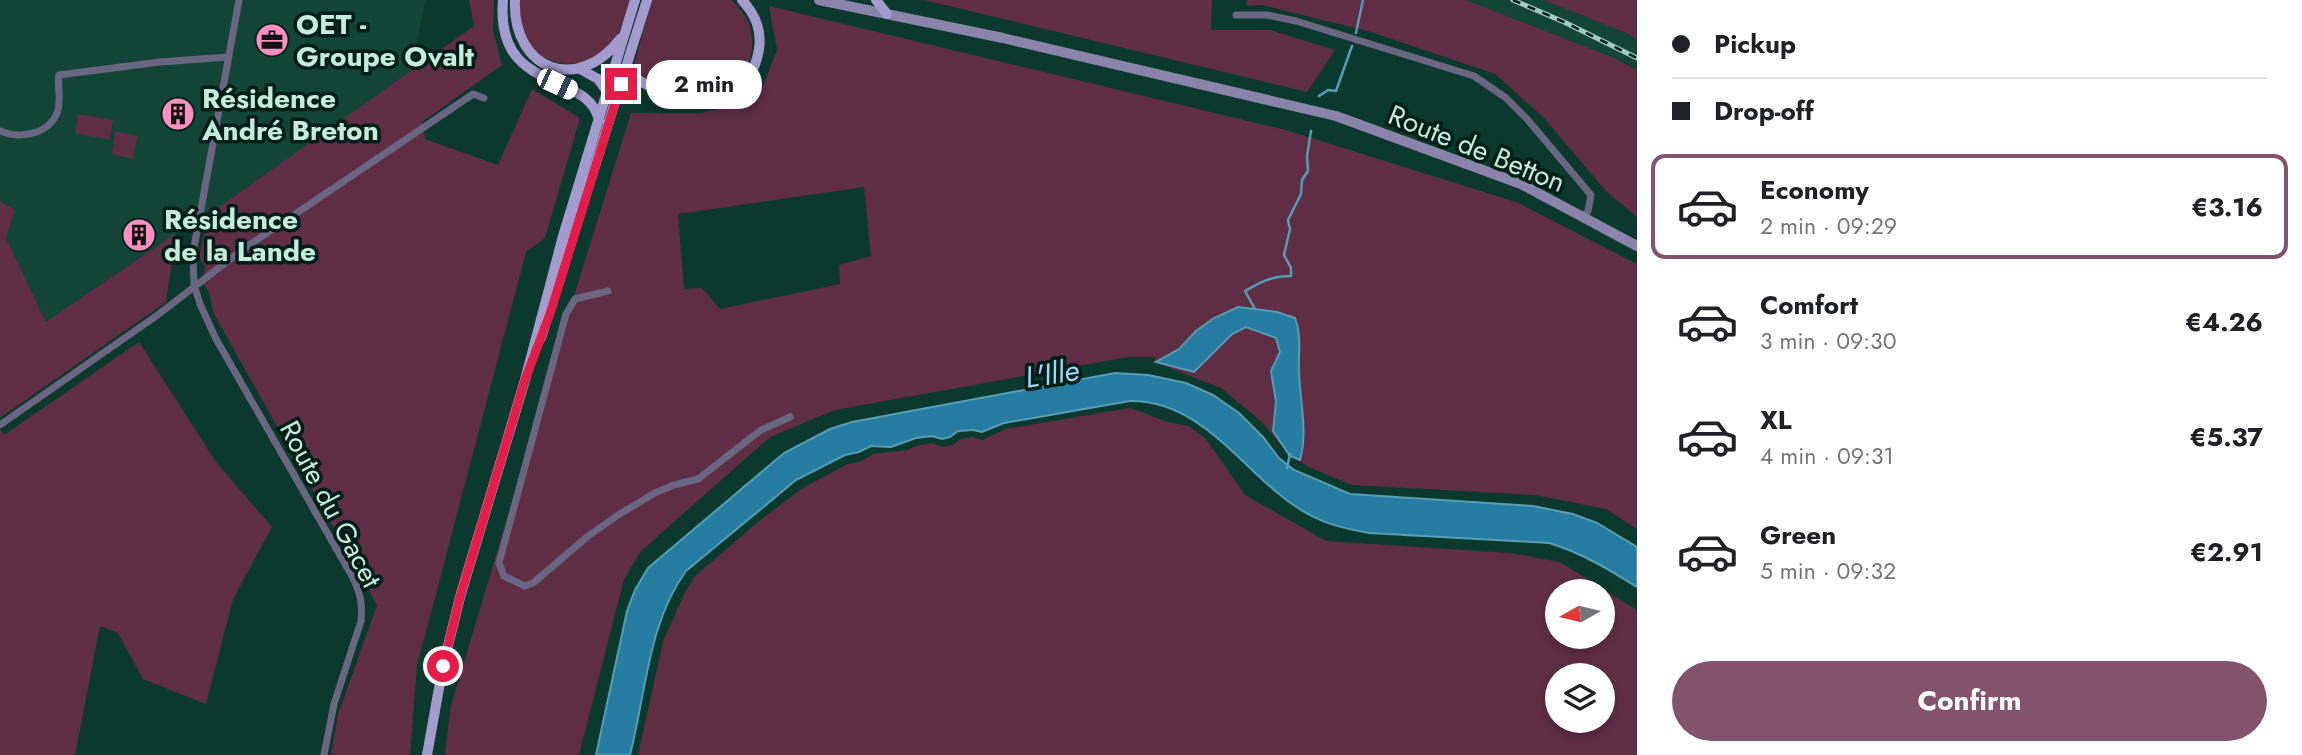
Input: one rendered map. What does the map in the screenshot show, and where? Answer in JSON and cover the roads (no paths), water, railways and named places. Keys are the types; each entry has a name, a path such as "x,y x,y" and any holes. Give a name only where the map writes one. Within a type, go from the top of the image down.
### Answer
{"main road":[{"path":"503,0 505,34 519,60 539,76 585,98 604,122"},
{"path":"515,0 518,32 527,49 549,66 580,69 594,64 606,56 625,33"},
{"path":"604,122 608,91 635,0"},
{"path":"427,755 443,666 460,597 525,380 546,295 647,0"},
{"path":"627,64 638,80 660,90 697,98 733,90 750,74 757,62 759,50 759,28 749,8 741,0"},
{"name":"Route de Betton","path":"819,0 1003,38 1336,116 1521,184 1637,246"},
{"path":"876,0 887,14"},
{"path":"580,69 598,79 608,91"}],"street":[{"name":"Route du Gacet","path":"239,0 200,212 194,253 194,285 216,339 360,593 363,607 361,621 334,704 324,755"},
{"path":"1236,15 1267,15 1296,21 1474,76 1506,98 1520,112 1591,195 1588,211 1582,217"},
{"path":"0,131 19,136 33,134 47,126 57,114 59,75 160,62 228,57"},
{"path":"0,425 159,314 242,250 473,94 484,98"},
{"path":"608,291 575,299 566,314 499,563 504,576 525,586 533,583 587,537 618,515 656,493 698,478 761,430 790,417"}],"water":[{"path":"1238,307 1277,312 1295,318 1299,338 1303,427 1300,460 1290,456 1273,431 1276,402 1271,371 1280,352 1276,338 1246,327 1232,334 1194,372 1156,362 1179,349 1196,331 1214,318"},
{"path":"1115,373 1148,375 1186,383 1213,395 1239,413 1279,458 1294,470 1350,494 1533,506 1573,514 1597,523 1637,547 1637,587 1584,557 1549,543 1369,533 1323,521 1286,499 1225,444 1182,413 1157,404 1130,401 1004,423 982,432 958,431 942,439 932,436 916,438 891,447 871,446 845,455 796,480 686,571 673,591 656,636 630,755 596,755 627,611 648,568 784,453 830,429 852,422"}],"waterway":[{"path":"1356,33 1363,0"},
{"path":"1319,96 1328,90 1336,91 1352,46"},
{"path":"1255,309 1245,291 1266,280 1291,276 1291,268 1284,255 1290,229 1288,220 1301,194 1302,180 1308,171 1307,156 1311,131"},
{"path":"1287,468 1290,454"}],"railway":[{"path":"1513,0 1637,58"}],"place":[{"name":"OET - Groupe Ovalt","path":"272,40"},
{"name":"Résidence André Breton","path":"178,114"},
{"name":"Résidence de la Lande","path":"139,235"}],"water label":[{"name":"L'Ille","path":"1052,374"}]}
